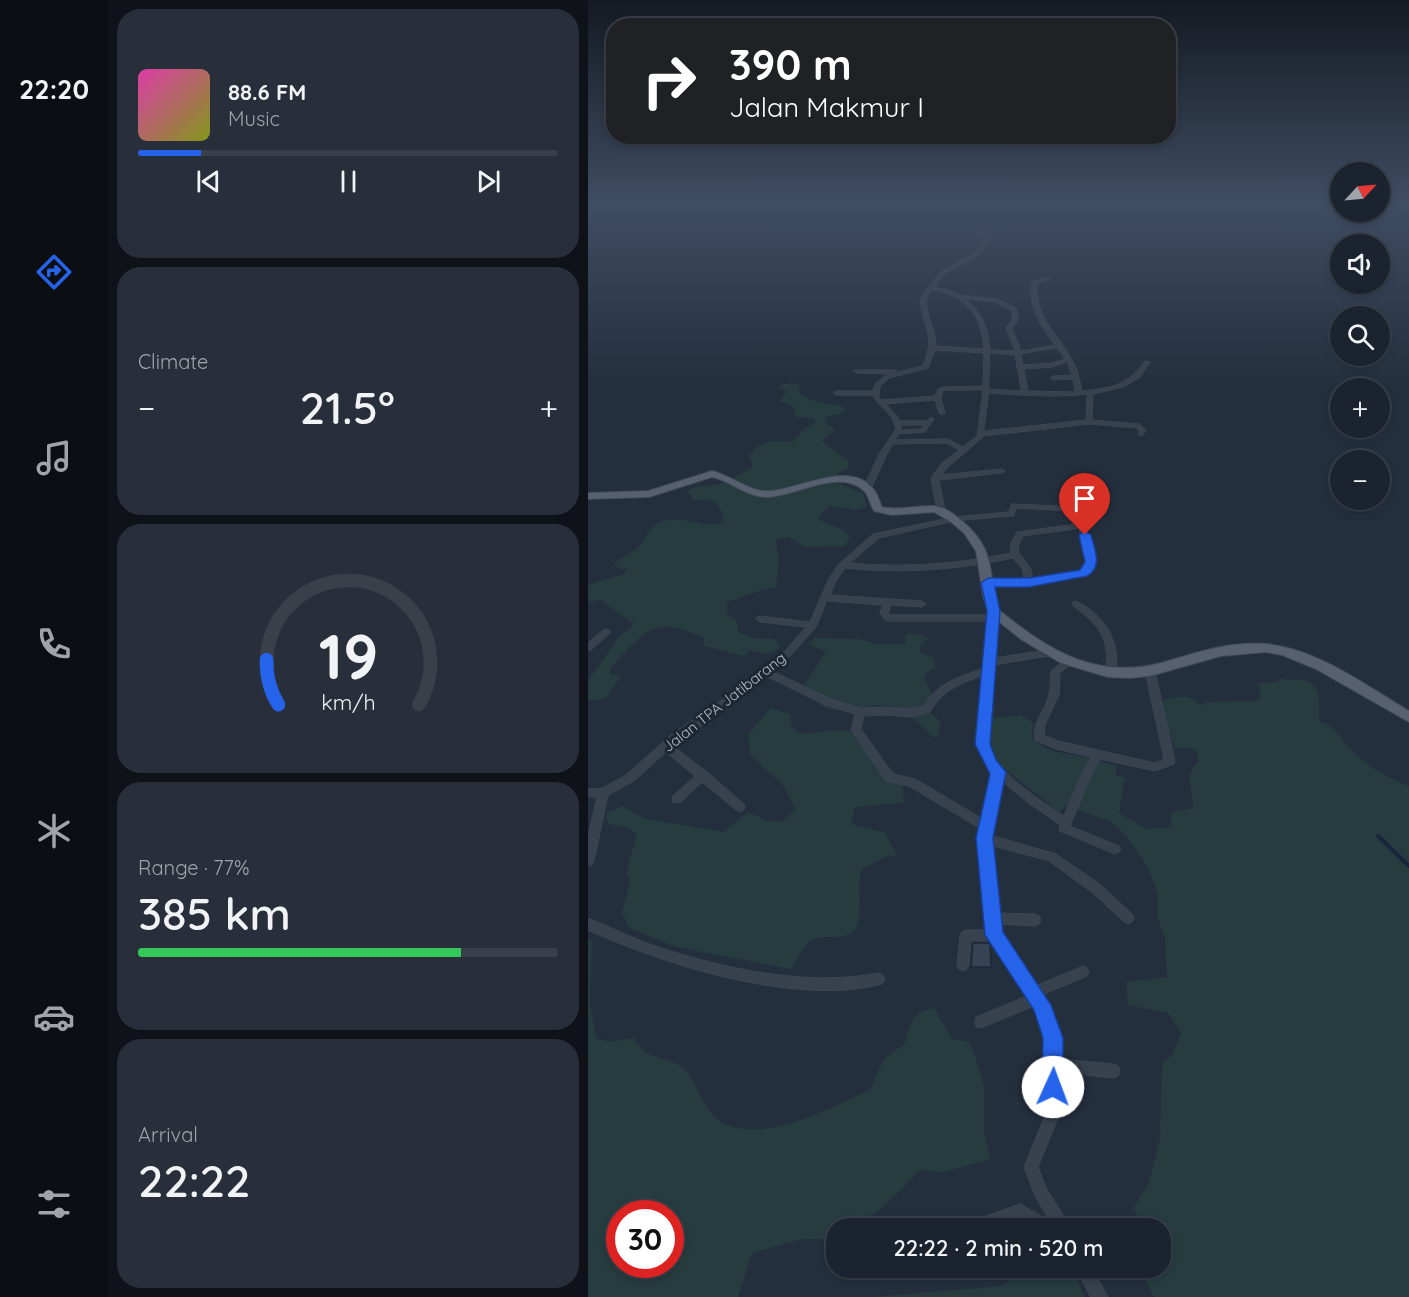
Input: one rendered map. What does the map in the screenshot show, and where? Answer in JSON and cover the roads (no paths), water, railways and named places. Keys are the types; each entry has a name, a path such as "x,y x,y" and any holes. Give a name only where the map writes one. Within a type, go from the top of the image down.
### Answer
{"main road":[{"path":"588,496 649,494 712,474 720,475 745,489 764,494 825,480 844,481 867,489 876,507 885,512 940,511 954,519 976,538 984,562 993,614 1023,635 1071,660 1111,673 1135,674 1219,651 1268,648 1314,663 1409,717"}],"street":[{"path":"874,393 877,385 887,377 926,367 933,348 932,329 923,303 942,273 956,265"},
{"path":"1047,278 1035,280 1032,297 1041,320 1068,360 1075,376 1078,394"},
{"path":"931,288 950,291 960,297 981,320 986,351 987,390 980,434 978,440 945,465 935,478 940,511"},
{"path":"960,297 996,300 1014,309 1016,318 1009,328 1025,393"},
{"path":"933,348 1017,353 1059,346"},
{"path":"1019,367 1050,366 1068,360"},
{"path":"942,412 938,394 943,389 1090,393 1110,390 1122,384 1145,368 1147,362"},
{"path":"857,371 913,372"},
{"path":"1053,378 1075,376"},
{"path":"836,393 874,393 899,423 899,432 883,453 867,489"},
{"path":"1089,422 1090,393"},
{"path":"882,402 938,398"},
{"path":"899,423 929,421 921,432 899,432"},
{"path":"980,434 1089,422 1138,426 1142,428 1141,434"},
{"path":"891,442 948,441 964,450"},
{"path":"935,478 1001,471"},
{"name":"Jalan TPA Jatibarang","path":"588,794 603,792 630,778 666,746 766,672 797,645 813,625 824,598 843,565 876,536 954,519 1010,514 1015,506 1070,507 1078,511 1082,526"},
{"path":"988,583 1029,583 1083,573 1090,569 1091,559 1082,526 1020,534 1014,545 1016,555 1026,568 1029,583"},
{"path":"843,565 909,568 984,562 1016,555"},
{"path":"824,598 922,604"},
{"path":"888,602 884,613 888,618 993,614 983,744 990,763 998,772 1066,823"},
{"path":"1076,604 1094,616 1111,639 1111,673"},
{"path":"760,619 813,625"},
{"path":"588,648 606,632"},
{"path":"766,672 828,702 860,712 921,712 927,709 937,692 990,666 1054,652"},
{"path":"1071,660 1055,672 1054,695 1040,725 1040,736 1056,745 1148,766 1163,766 1170,761 1150,671"},
{"path":"860,712 856,730 890,778 911,782 985,832 1052,857 1097,889 1128,918"},
{"path":"666,746 740,807"},
{"path":"1098,754 1086,775 1065,830 1115,849"},
{"path":"998,772 985,832 994,935 1035,995 1053,1038 1051,1118 1031,1167 1041,1193 1057,1218"},
{"path":"677,799 703,775"},
{"path":"588,861 603,792"},
{"path":"992,918 1035,920"},
{"path":"588,924 655,951 768,978 824,986 879,979"},
{"path":"963,965 966,936 994,935"},
{"path":"981,1022 1083,972"},
{"path":"1053,1065 1113,1071"},
{"path":"1000,1218 1020,1211 1032,1218"},
{"path":"1090,1278 1100,1297"}],"waterway":[{"path":"1378,836 1409,866"}]}
